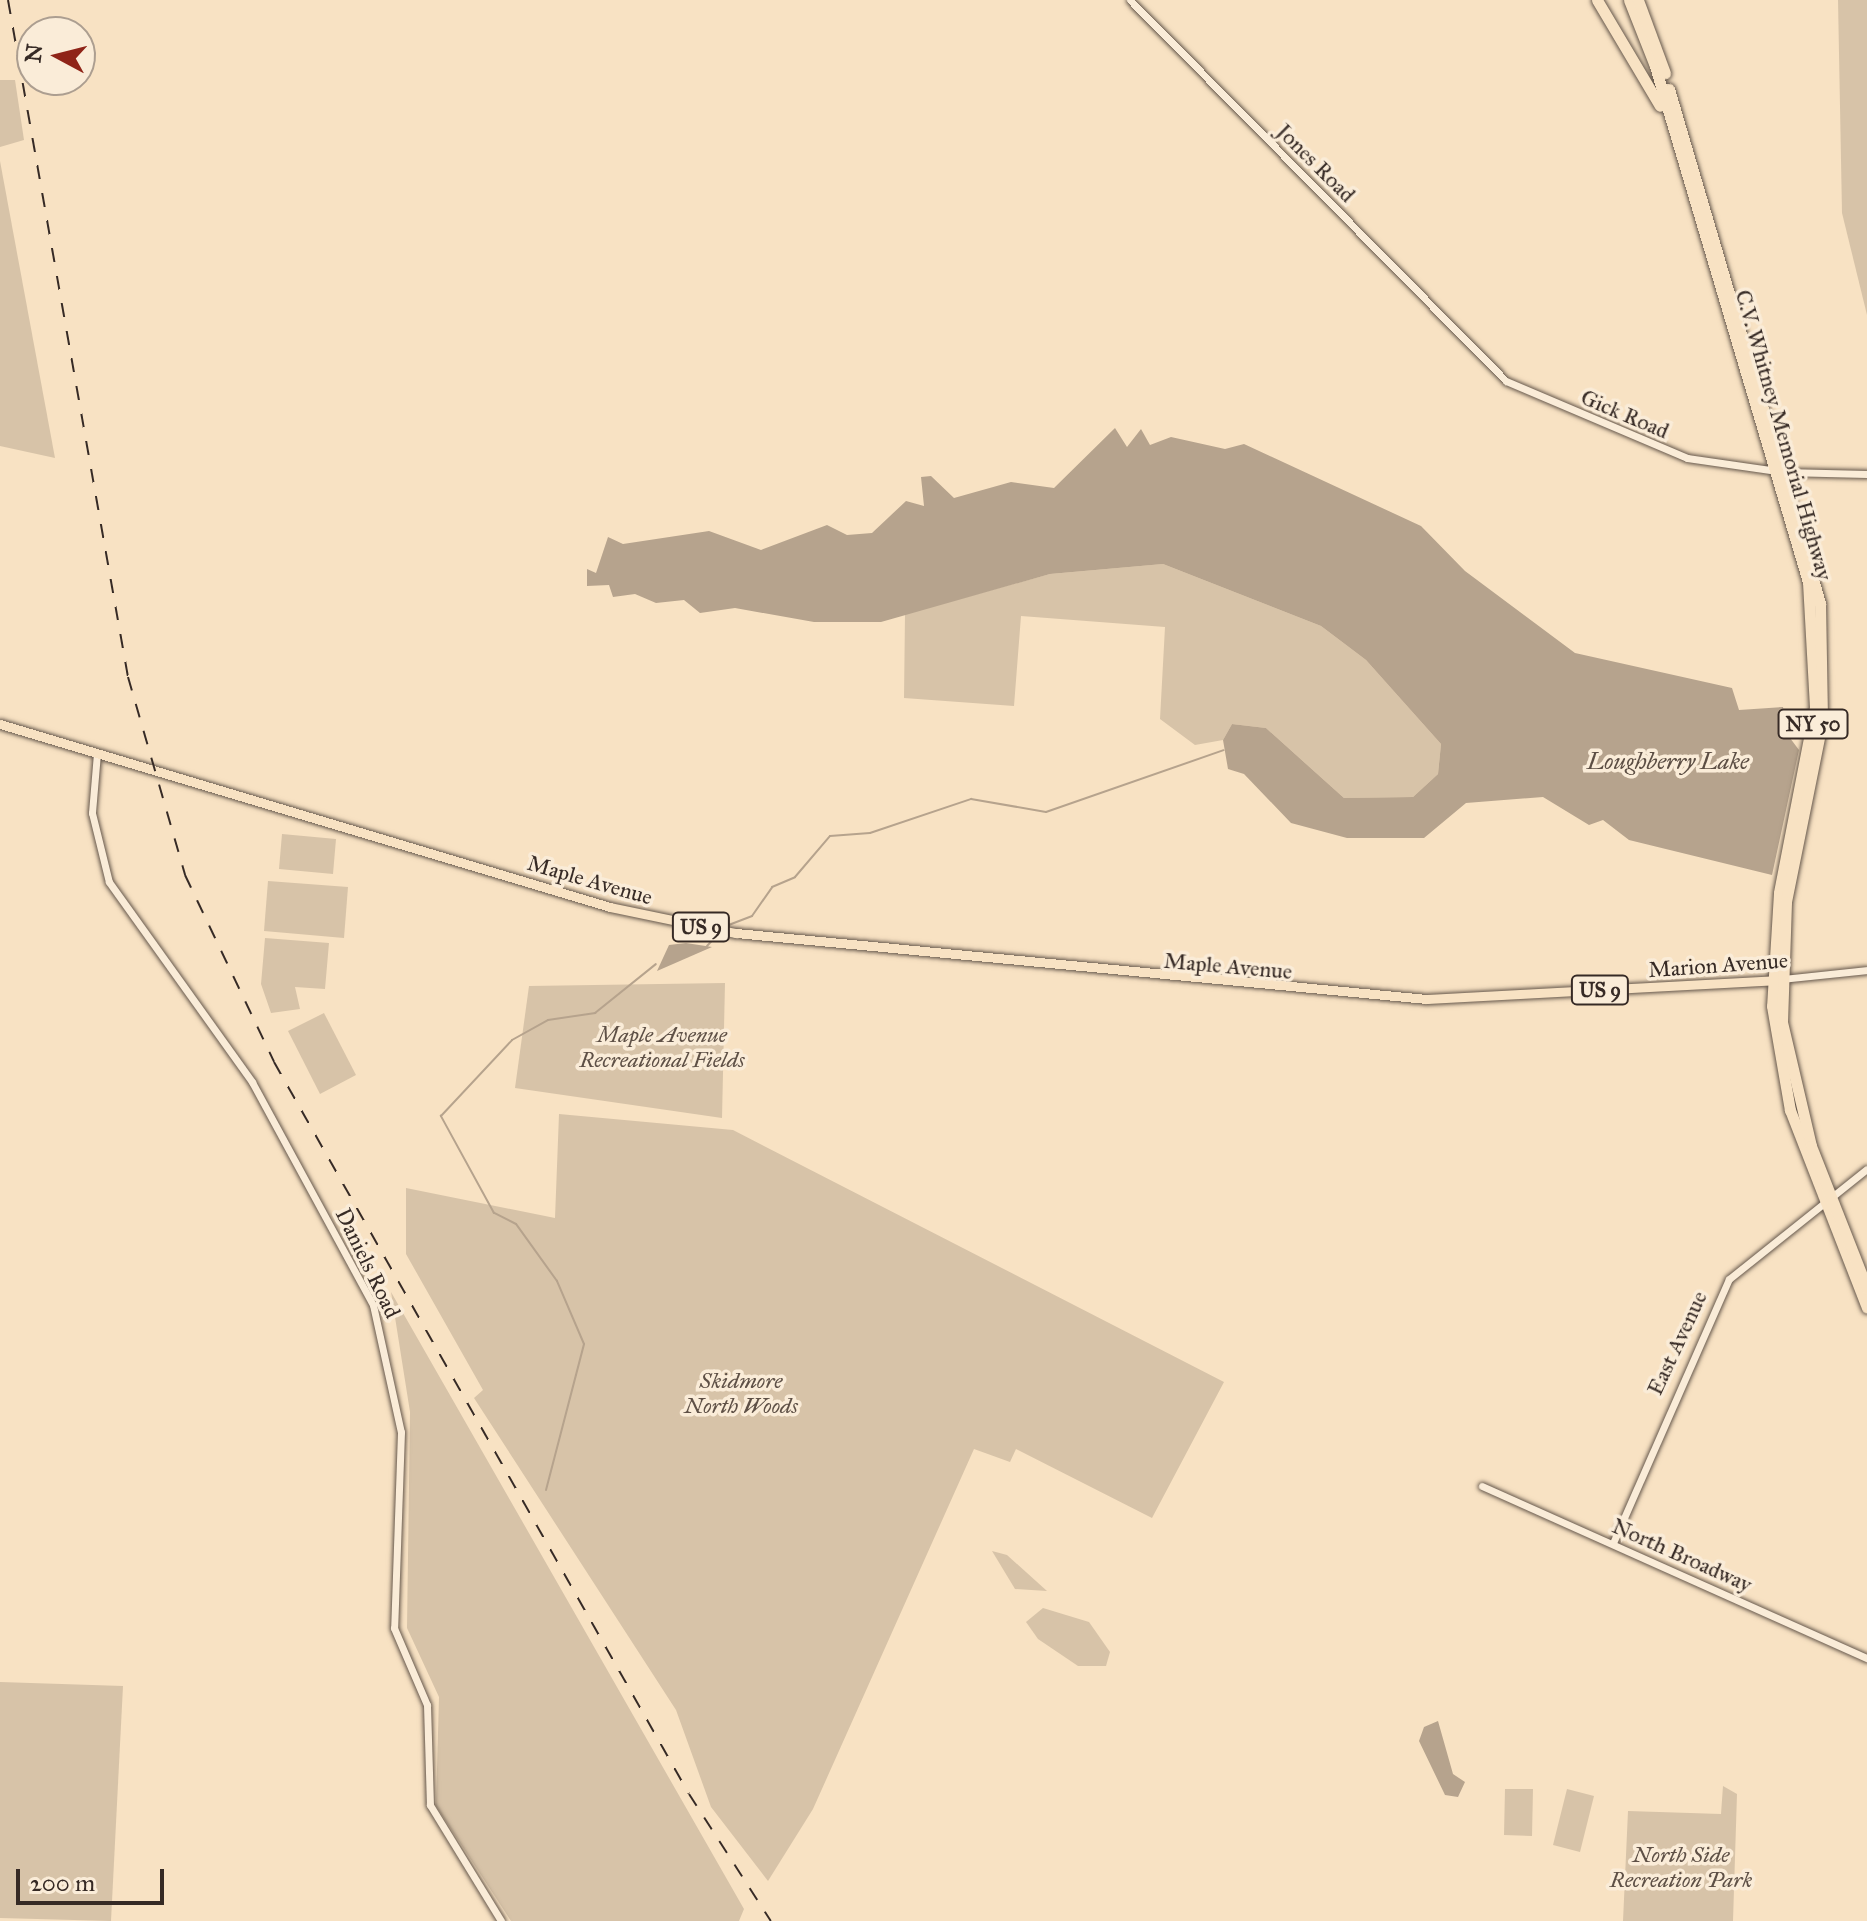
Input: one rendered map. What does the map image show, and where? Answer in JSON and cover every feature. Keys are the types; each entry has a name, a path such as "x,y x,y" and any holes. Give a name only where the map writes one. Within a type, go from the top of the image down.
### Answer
{"highway":[{"path":"1597,0 1647,76 1679,155"},
{"name":"C.V. Whitney Memorial Highway","path":"1629,0 1815,581 1825,677 1786,902 1777,980 1789,1067 1825,1201 1867,1308"},
{"name":"C.V. Whitney Memorial Highway","path":"1638,0 1780,471"},
{"name":"C.V. Whitney Memorial Highway","path":"1825,1201 1867,1288"}],"main road":[{"name":"Maple Avenue","path":"0,724 610,907 711,929 990,962 1427,999"},
{"name":"Marion Avenue","path":"1427,999 1777,980"}],"street":[{"name":"Jones Road","path":"1130,0 1475,353"},
{"name":"Gick Road","path":"1475,353 1521,390 1638,441 1687,458 1780,471 1867,474"},
{"name":"Daniels Road","path":"97,753 92,818 109,882 252,1082 373,1305 401,1432 394,1628 427,1705 430,1805 501,1921"},
{"name":"Marion Avenue","path":"1777,980 1867,970"},
{"name":"East Avenue","path":"1613,1543 1719,1294 1825,1201 1867,1169"},
{"name":"North Broadway","path":"1482,1486 1867,1658"}],"green space":[{"path":"1838,0 1867,0 1867,315 1842,213"},
{"path":"0,80 15,80 24,140 0,147"},
{"path":"0,161 55,458 0,446"},
{"path":"1163,564 1321,626 1366,660 1441,744 1438,774 1413,797 1344,798 1266,728 1232,724 1223,740 1195,745 1160,719 1165,627 1021,616 1014,706 904,698 905,614 1050,574"},
{"path":"282,834 336,839 333,874 279,869"},
{"path":"268,881 348,887 344,938 264,931"},
{"path":"265,938 329,943 325,989 295,987 300,1009 271,1013 261,984"},
{"name":"Maple Avenue Recreational Fields","path":"725,983 722,1118 515,1088 529,986"},
{"path":"324,1013 356,1075 320,1094 288,1031"},
{"name":"Skidmore North Woods","path":"559,1114 733,1130 1224,1382 1152,1518 1016,1449 1010,1462 974,1449 813,1809 768,1881 711,1807 676,1710 474,1398 483,1390 406,1254 406,1188 555,1218"},
{"path":"391,1292 744,1909 739,1921 511,1921 436,1806 439,1697 407,1628 410,1412"},
{"path":"992,1551 1007,1555 1047,1591 1015,1589"},
{"path":"1043,1608 1089,1622 1110,1652 1106,1666 1078,1666 1038,1639 1026,1622"},
{"path":"0,1682 123,1686 111,1921 0,1918"},
{"name":"North Side Recreation Park","path":"1723,1786 1737,1794 1733,1921 1623,1921 1628,1811 1721,1814"},
{"path":"1505,1789 1533,1789 1532,1836 1504,1835"},
{"path":"1567,1789 1594,1796 1580,1852 1553,1845"}],"water":[{"name":"Loughberry Lake","path":"1115,428 1127,447 1141,429 1150,445 1171,437 1225,449 1244,444 1421,526 1465,571 1575,653 1732,688 1739,710 1783,707 1787,734 1799,750 1772,875 1629,840 1603,820 1589,825 1543,797 1466,803 1424,838 1347,838 1291,823 1244,774 1228,769 1223,740 1232,724 1266,728 1344,798 1413,797 1438,774 1441,744 1366,660 1321,626 1163,564 1050,574 881,622 814,622 735,608 700,613 684,600 656,603 635,594 613,597 609,585 587,586 587,569 596,573 608,537 623,544 709,531 761,550 827,525 847,535 872,533 906,501 924,506 921,477 931,476 954,498 1011,482 1054,488"},
{"path":"686,943 712,947 657,971 669,945"},
{"path":"1438,1721 1453,1774 1465,1782 1458,1797 1445,1795 1419,1741 1424,1727"}],"waterway":[{"path":"726,926 752,916 772,887 795,877 830,836 870,833 971,799 1046,812 1224,750"},
{"path":"707,946 719,933"},
{"path":"546,1490 584,1344 557,1281 516,1224 494,1213 441,1116 512,1040 548,1020 595,1013 656,964"}],"railway":[{"path":"8,0 128,677 185,875 274,1062 689,1794 771,1921"}]}
